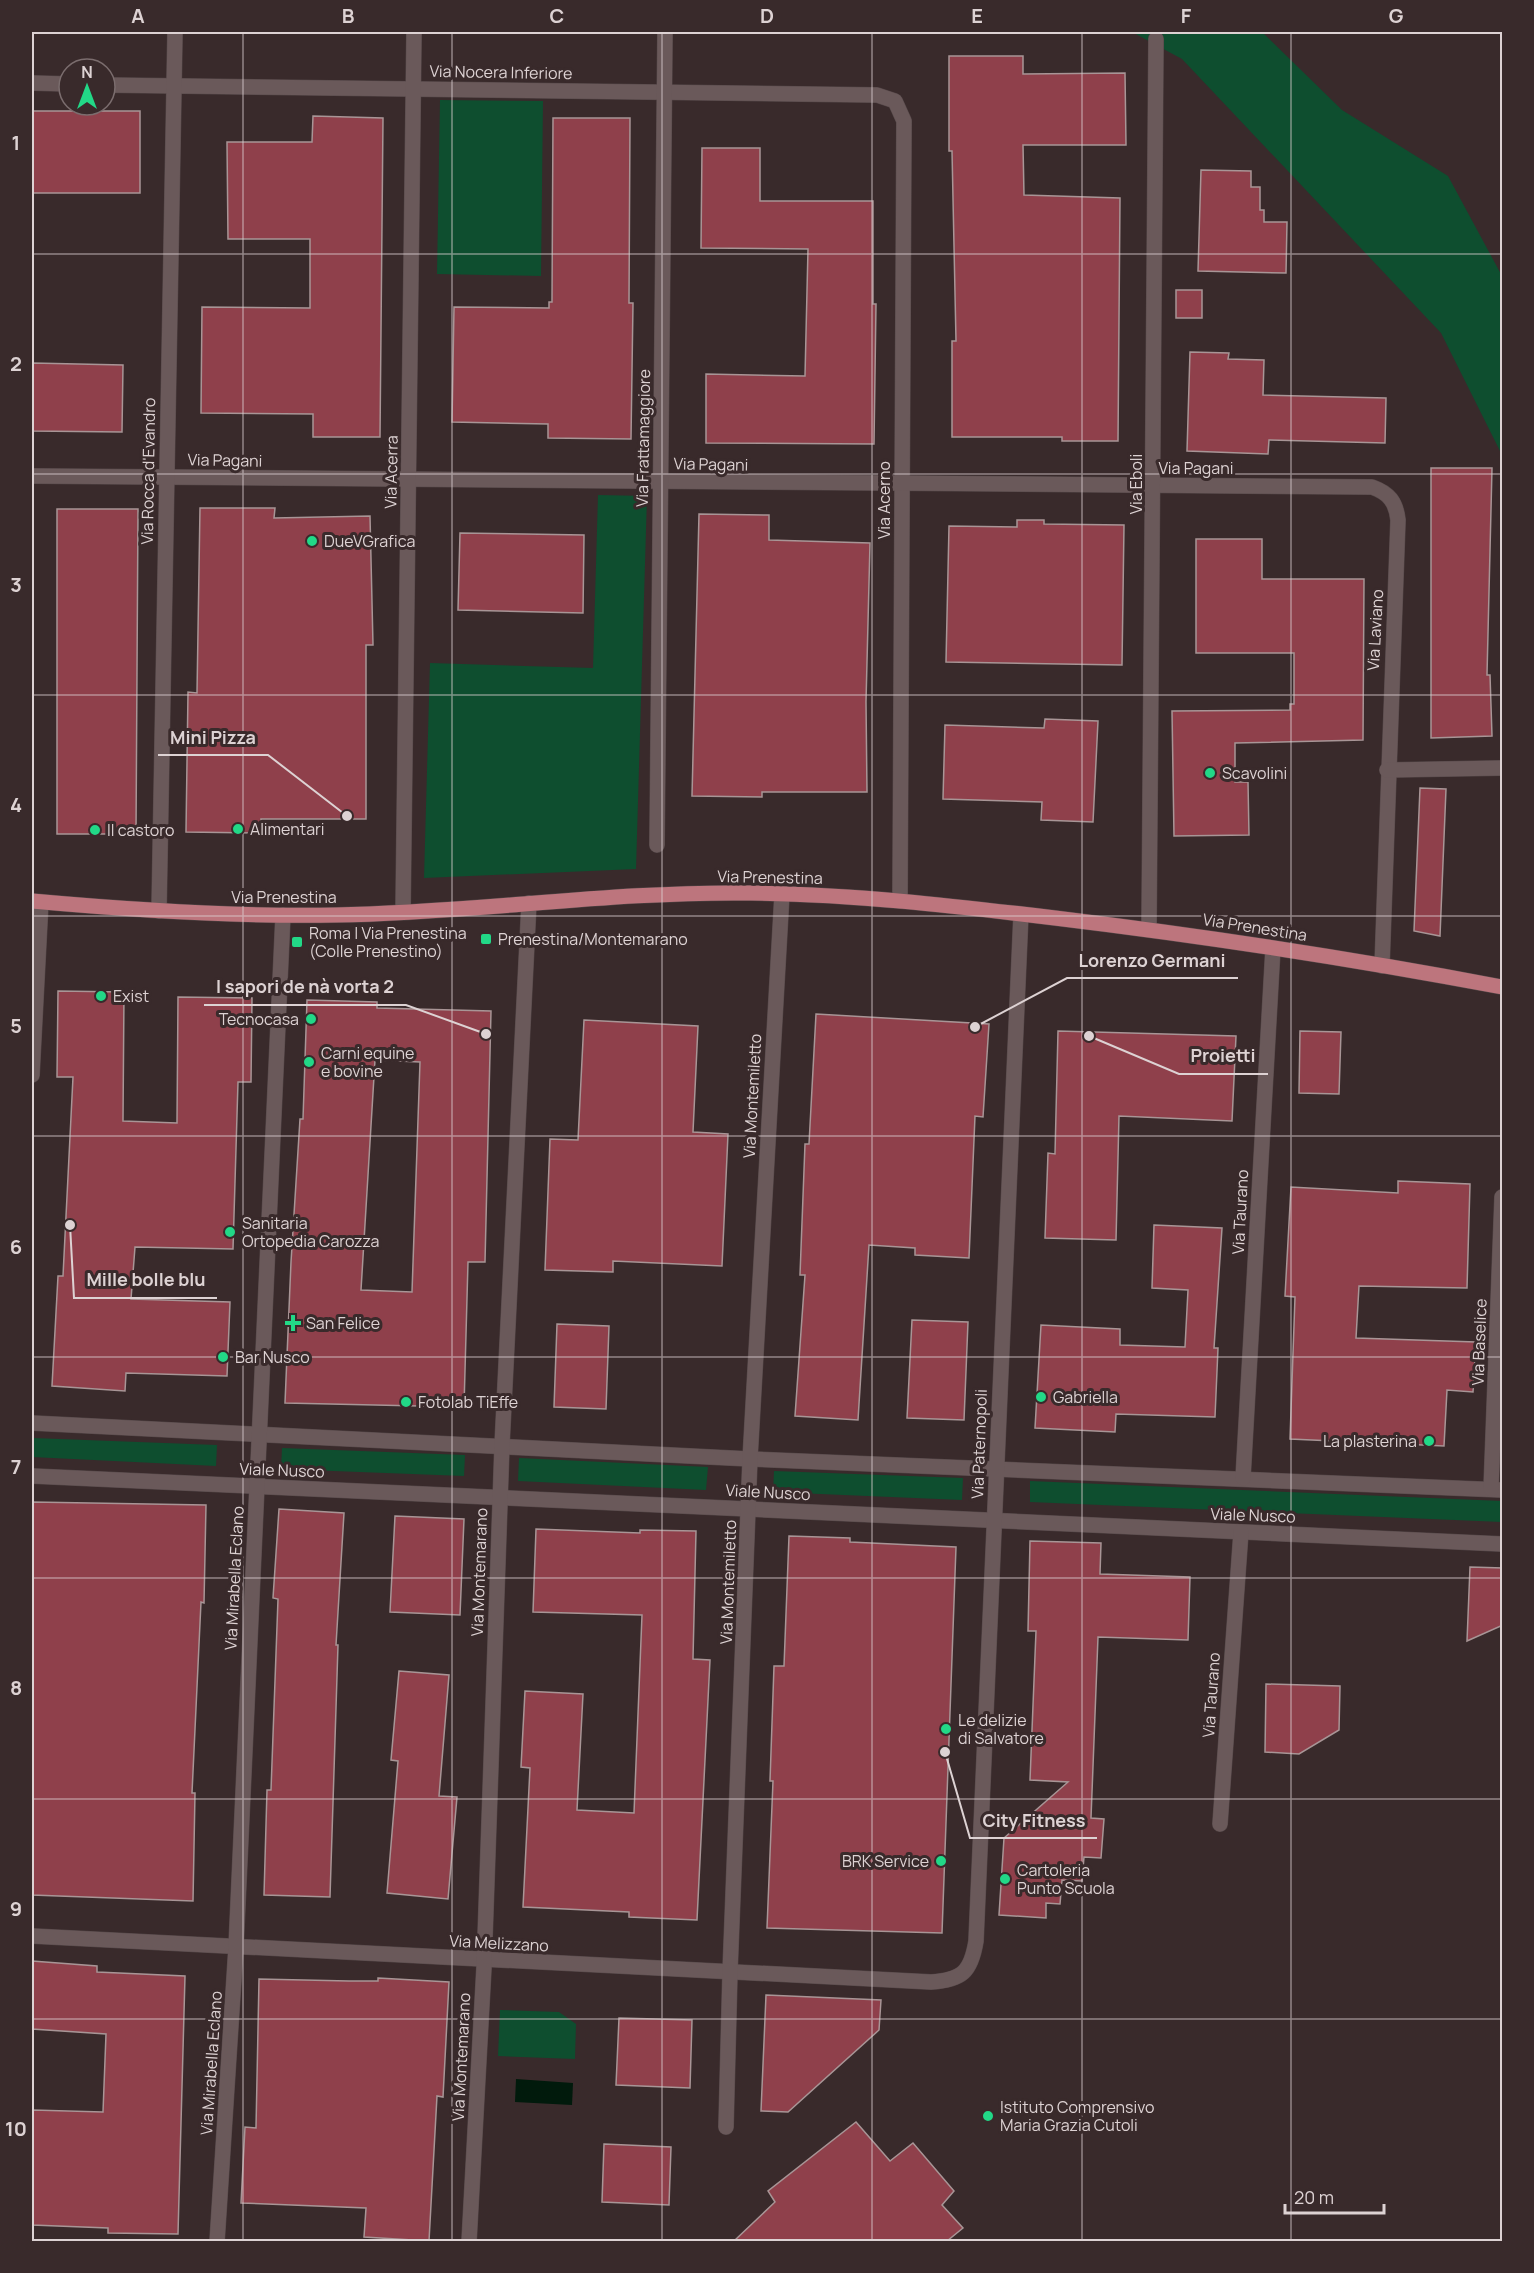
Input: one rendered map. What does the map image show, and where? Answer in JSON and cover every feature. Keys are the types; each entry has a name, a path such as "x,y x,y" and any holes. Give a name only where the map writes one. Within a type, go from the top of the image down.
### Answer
{"main road":[{"name":"Via Prenestina","path":"36,902 159,911 283,915 403,912 675,894 782,894 900,901 1149,929 1503,987"}],"street":[{"name":"Via Rocca d'Evandro","path":"159,911 175,32"},
{"name":"Via Acerra","path":"403,912 414,32"},
{"name":"Via Frattamaggiore","path":"657,845 665,32"},
{"name":"Via Eboli","path":"1149,929 1156,39"},
{"path":"32,84 57,84"},
{"name":"Via Nocera Inferiore","path":"117,85 877,95 895,101"},
{"name":"Via Acerno","path":"895,101 904,121 900,901"},
{"name":"Via Pagani","path":"32,476 902,485 1360,486 1372,487 1388,494"},
{"name":"Via Laviano","path":"1382,966 1387,770 1398,520 1397,510 1388,494"},
{"path":"1387,770 1503,768"},
{"name":"Via Montemiletto","path":"726,2127 750,1459 782,894"},
{"path":"32,1075 36,902"},
{"name":"Via Montemarano","path":"469,2241 484,1960 502,1445 529,903"},
{"name":"Via Paternopoli","path":"964,1973 971,1964 976,1941 1021,914"},
{"name":"Via Mirabella Eclano","path":"217,2241 236,1947 283,915"},
{"name":"Via Taurano","path":"1243,1478 1274,948"},
{"name":"Via Baselice","path":"1497,1490 1503,1197"},
{"name":"Viale Nusco","path":"32,1423 750,1459 1497,1490"},
{"name":"Viale Nusco","path":"32,1476 1503,1544"},
{"name":"Via Taurano","path":"1220,1824 1241,1533"},
{"name":"Via Melizzano","path":"32,1936 931,1982 954,1979 964,1973"}],"green space":[{"path":"1132,32 1262,32 1342,110 1448,176 1502,276 1502,455 1441,333 1182,59"},
{"path":"440,100 543,101 541,276 437,274"},
{"path":"598,495 647,496 636,869 424,878 430,663 593,668"},
{"path":"33,1438 217,1445 216,1466 32,1457"},
{"path":"282,1448 465,1455 464,1476 281,1469"},
{"path":"519,1458 708,1467 706,1490 518,1481"},
{"path":"774,1471 963,1478 962,1500 773,1492"},
{"path":"1030,1481 1502,1501 1502,1522 1030,1502"},
{"path":"500,2010 559,2012 576,2024 575,2059 498,2056"}],"shaded area":[{"path":"516,2079 573,2083 572,2105 515,2102"}],"building":[{"path":"949,56 1023,56 1023,74 1125,73 1126,145 1023,145 1024,195 1120,198 1118,441 1062,441 1062,437 952,437 952,341 956,341 952,151 949,151"},
{"path":"32,111 57,111 57,117 117,117 117,111 140,111 140,193 32,193"},
{"path":"313,116 383,118 380,437 313,437 313,414 201,413 202,307 310,308 310,239 228,239 227,142 312,142"},
{"path":"553,118 630,118 629,303 633,303 631,439 548,438 548,424 452,422 454,307 549,308 549,302 552,302"},
{"path":"702,148 760,148 760,201 873,201 873,304 876,304 874,444 706,443 706,374 805,376 808,249 701,248"},
{"path":"1201,170 1251,171 1251,187 1260,187 1260,210 1264,210 1264,222 1287,222 1286,273 1198,271"},
{"path":"1176,290 1202,290 1202,318 1176,318"},
{"path":"1190,352 1229,353 1228,359 1264,360 1263,395 1386,398 1385,443 1269,440 1268,454 1187,451"},
{"path":"32,363 123,365 122,432 32,431"},
{"path":"1431,468 1492,468 1487,675 1490,675 1492,736 1431,738"},
{"path":"200,508 275,508 274,518 370,516 373,645 366,645 366,819 261,819 261,833 186,832 188,692 197,693"},
{"path":"57,509 138,509 136,834 57,834"},
{"path":"699,514 769,515 769,540 870,543 866,702 867,792 762,792 762,797 692,796"},
{"path":"1017,520 1044,520 1044,524 1124,525 1122,665 946,662 949,526 1017,527"},
{"path":"460,533 584,535 583,613 458,610"},
{"path":"1196,539 1262,539 1262,579 1364,579 1363,740 1235,743 1235,782 1248,782 1249,835 1174,836 1172,711 1290,710 1290,704 1294,704 1294,653 1196,653"},
{"path":"1045,719 1098,721 1093,822 1041,820 1042,802 943,799 945,725 1044,728"},
{"path":"1420,788 1446,789 1440,936 1414,931"},
{"path":"58,991 124,992 123,1121 177,1123 178,997 252,998 251,1082 238,1082 233,1249 135,1247 131,1299 230,1302 227,1376 126,1373 125,1391 52,1386 58,1276 63,1276 73,1077 57,1077"},
{"path":"307,1000 377,1002 377,1008 491,1011 485,1262 468,1262 464,1407 285,1403 300,1119 303,1119","holes":["375,1060 420,1062 412,1292 361,1290"]},
{"path":"816,1014 989,1024 983,1117 975,1116 969,1258 915,1255 915,1248 869,1245 858,1420 795,1416 805,1275 800,1275 805,1144 809,1144"},
{"path":"584,1020 698,1026 693,1132 728,1134 722,1266 613,1261 613,1272 545,1270 550,1139 578,1140"},
{"path":"1058,1031 1236,1036 1232,1121 1119,1116 1116,1240 1045,1238 1048,1153 1055,1154"},
{"path":"1300,1031 1341,1032 1339,1094 1299,1093"},
{"path":"1398,1181 1470,1184 1467,1288 1359,1286 1356,1338 1476,1342 1473,1392 1447,1390 1444,1446 1290,1439 1295,1297 1285,1296 1291,1187 1398,1193"},
{"path":"1154,1225 1222,1228 1214,1348 1218,1348 1215,1417 1116,1414 1115,1432 1035,1428 1041,1325 1120,1329 1120,1345 1185,1347 1188,1290 1152,1288"},
{"path":"912,1320 968,1322 964,1420 907,1418"},
{"path":"557,1324 609,1326 606,1409 554,1407"},
{"path":"32,1502 206,1505 204,1603 201,1602 192,1793 195,1793 193,1901 32,1895"},
{"path":"279,1509 344,1513 336,1645 338,1645 330,1897 264,1895 267,1790 271,1790 278,1599 273,1598"},
{"path":"395,1516 464,1519 460,1615 390,1612"},
{"path":"536,1529 640,1533 640,1530 696,1531 693,1659 710,1660 697,1920 629,1917 629,1912 523,1907 530,1768 521,1767 525,1691 583,1694 577,1810 634,1813 642,1615 533,1612"},
{"path":"789,1536 850,1538 850,1542 956,1547 942,1933 767,1928 773,1781 770,1781 774,1666 784,1666"},
{"path":"1030,1541 1101,1543 1100,1574 1190,1577 1188,1640 1098,1637 1091,1818 1104,1819 1101,1858 1084,1857 1082,1881 1062,1880 1060,1904 1046,1903 1046,1918 999,1915 1004,1838 1068,1782 1030,1780 1036,1631 1028,1631"},
{"path":"1470,1567 1503,1568 1503,1625 1467,1641"},
{"path":"399,1671 449,1675 439,1796 457,1797 448,1899 387,1893 398,1761 391,1760"},
{"path":"1266,1684 1340,1686 1339,1730 1299,1754 1265,1752"},
{"path":"32,1961 97,1966 97,1972 185,1976 178,2234 108,2233 108,2228 32,2225 33,2110 103,2112 106,2034 32,2029"},
{"path":"378,1978 449,1982 443,2097 437,2096 429,2241 364,2237 366,2208 241,2203 245,2127 256,2128 259,1979 378,1981"},
{"path":"766,1995 881,2000 879,2030 788,2112 761,2111"},
{"path":"619,2018 692,2020 690,2088 616,2085"},
{"path":"856,2122 890,2161 913,2143 954,2191 942,2205 963,2228 947,2241 734,2241 775,2202 768,2191"},
{"path":"604,2144 671,2147 669,2205 602,2202"}],"place":[{"name":"DueVGrafica","path":"312,541"},
{"name":"Scavolini","path":"1210,773"},
{"name":"Mini Pizza","path":"347,816"},
{"name":"Alimentari","path":"238,829"},
{"name":"Il castoro","path":"95,830"},
{"name":"Prenestina/Montemarano","path":"486,939"},
{"name":"Roma | Via Prenestina (Colle Prenestino)","path":"297,942"},
{"name":"Exist","path":"101,996"},
{"name":"Tecnocasa","path":"311,1019"},
{"name":"Lorenzo Germani","path":"975,1027"},
{"name":"I sapori de nà vorta 2","path":"486,1034"},
{"name":"Proietti","path":"1089,1036"},
{"name":"Carni equine e bovine","path":"309,1062"},
{"name":"Mille bolle blu","path":"70,1225"},
{"name":"Sanitaria Ortopedia Carozza","path":"230,1232"},
{"name":"San Felice","path":"293,1323"},
{"name":"Bar Nusco","path":"223,1357"},
{"name":"Gabriella","path":"1041,1397"},
{"name":"Fotolab TiEffe","path":"406,1402"},
{"name":"La plasterina","path":"1429,1441"},
{"name":"Le delizie di Salvatore","path":"946,1729"},
{"name":"City Fitness","path":"945,1752"},
{"name":"BRK Service","path":"941,1861"},
{"name":"Cartoleria Punto Scuola","path":"1005,1879"},
{"name":"Istituto Comprensivo Maria Grazia Cutoli","path":"988,2116"}]}
